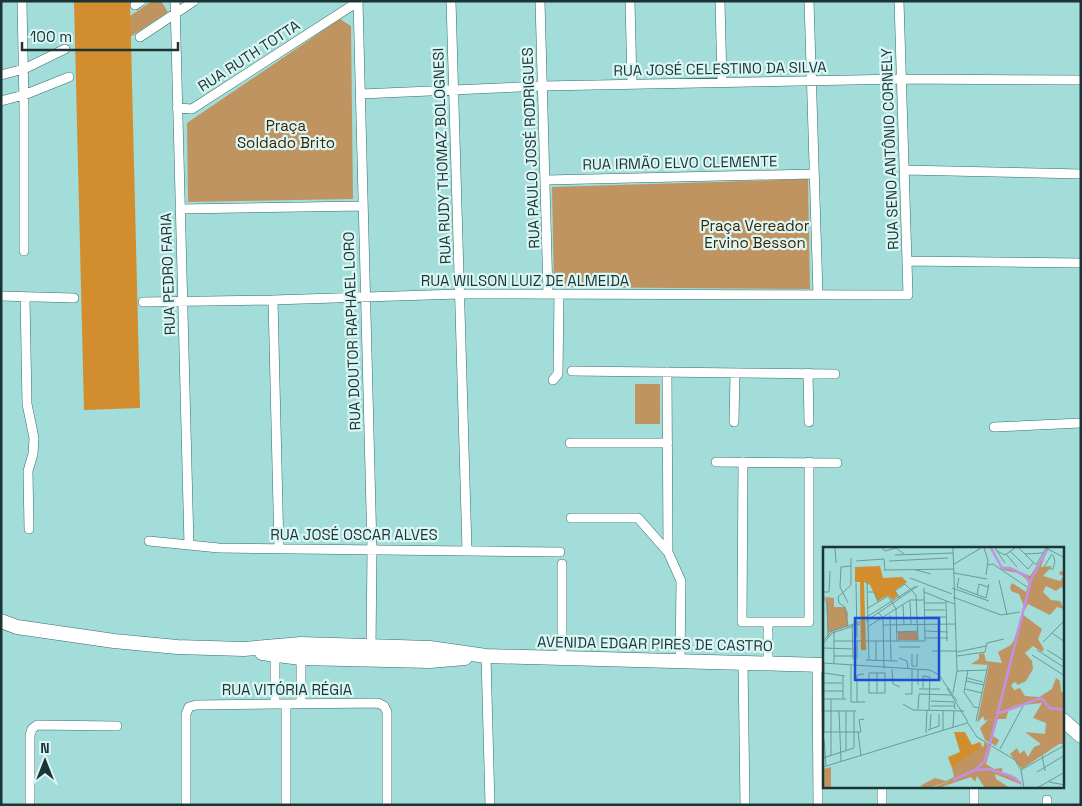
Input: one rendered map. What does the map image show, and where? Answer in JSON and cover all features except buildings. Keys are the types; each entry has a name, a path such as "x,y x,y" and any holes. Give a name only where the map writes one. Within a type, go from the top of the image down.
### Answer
{"main road":[{"name":"AVENIDA EDGAR PIRES DE CASTRO","path":"1,622 17,627 114,641 177,647 244,649 301,644 430,661 486,656 821,665"},
{"name":"AVENIDA EDGAR PIRES DE CASTRO","path":"1,628 17,627"},
{"name":"AVENIDA EDGAR PIRES DE CASTRO","path":"244,649 301,658 371,653"},
{"path":"1064,721 1081,736"}],"street":[{"path":"22,1 24,251"},
{"name":"RUA PEDRO FARIA","path":"175,1 189,545"},
{"path":"140,37 194,1"},
{"name":"RUA DOUTOR RAPHAEL LORO","path":"358,1 364,297 372,549 371,653"},
{"name":"RUA RUTH TOTTA","path":"177,108 192,109 358,1"},
{"name":"RUA RUDY THOMAZ BOLOGNESI","path":"451,1 467,550"},
{"name":"RUA PAULO JOSÉ RODRIGUES","path":"540,1 548,294"},
{"path":"630,1 632,84"},
{"path":"720,1 722,82"},
{"path":"809,1 818,295"},
{"name":"RUA SENO ANTÔNIO CORNELY","path":"900,1 908,296"},
{"path":"1,75 24,69 65,49"},
{"path":"1,101 24,95 69,77"},
{"name":"RUA JOSÉ CELESTINO DA SILVA","path":"361,94 543,86 902,78 1081,80"},
{"path":"904,170 1081,174"},
{"name":"RUA IRMÃO ELVO CLEMENTE","path":"546,180 814,174"},
{"path":"180,209 362,206"},
{"path":"907,262 1081,263"},
{"name":"RUA WILSON LUIZ DE ALMEIDA","path":"143,302 459,294 908,296"},
{"path":"553,380 558,374 559,294"},
{"path":"1,296 74,298"},
{"path":"25,297 27,404 34,438 33,454 28,471 29,529"},
{"path":"272,300 280,548"},
{"path":"572,371 835,374"},
{"path":"667,372 668,552"},
{"path":"734,422 735,373"},
{"path":"808,373 809,422"},
{"path":"994,427 1081,423"},
{"path":"570,443 668,443"},
{"path":"716,462 837,463"},
{"path":"743,462 742,622 809,622 809,462"},
{"path":"571,518 638,518 668,552 681,581 680,661"},
{"name":"RUA JOSÉ OSCAR ALVES","path":"149,541 220,548 560,552"},
{"path":"562,564 562,659"},
{"path":"768,622 768,663"},
{"path":"275,655 275,704"},
{"path":"486,656 490,805"},
{"path":"301,658 301,704"},
{"path":"743,662 745,805"},
{"path":"818,805 821,665"},
{"name":"RUA VITÓRIA RÉGIA","path":"186,805 186,714 189,707 196,705 378,703 384,706 387,712 387,805"},
{"path":"286,704 286,805"},
{"path":"30,805 30,736 32,729 37,725 117,726"},
{"path":"882,788 882,805"},
{"path":"974,788 974,805"}],"green space":[{"path":"152,1 161,1 168,12 130,37 130,16"},
{"name":"Praça Soldado Brito","path":"340,19 351,26 353,199 188,202 187,123"},
{"name":"Praça Vereador Ervino Besson","path":"808,179 810,289 554,287 552,187"},
{"path":"635,384 660,384 660,424 635,424"}],"shaded area":[{"path":"74,1 130,1 140,408 84,410"}]}
